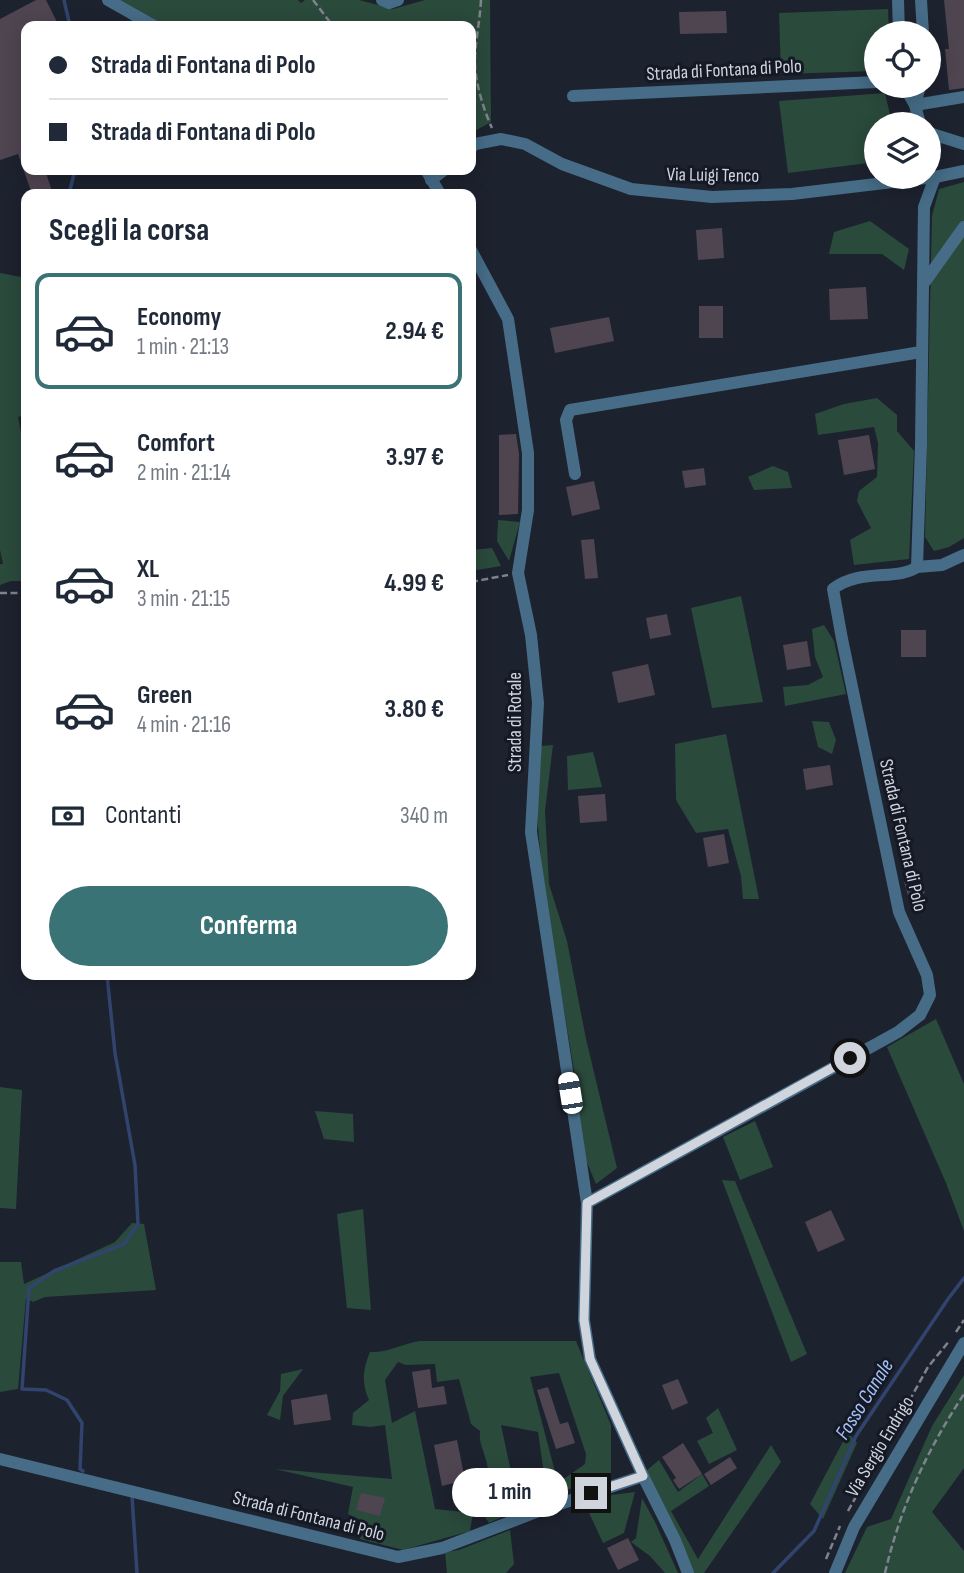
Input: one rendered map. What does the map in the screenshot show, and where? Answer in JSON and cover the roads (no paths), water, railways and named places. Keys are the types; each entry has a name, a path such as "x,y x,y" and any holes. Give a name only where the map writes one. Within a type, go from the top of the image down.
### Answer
{"street":[{"path":"108,0 144,21"},
{"path":"383,0 389,3 398,0"},
{"path":"898,0 899,21"},
{"path":"921,0 922,21"},
{"name":"Strada di Fontana di Polo","path":"573,96 864,83"},
{"path":"915,105 964,97"},
{"path":"911,98 917,112"},
{"path":"915,105 917,98"},
{"path":"941,137 964,144"},
{"name":"Via Luigi Tenco","path":"476,144 501,139 524,144 562,164 631,189 654,192 712,197 792,194 864,185"},
{"name":"Via Luigi Tenco","path":"941,176 964,171"},
{"path":"930,189 923,207 917,567 942,565 964,555"},
{"path":"923,283 964,228"},
{"name":"Strada di Rotale","path":"476,259 508,319 528,453 528,510 518,573 531,635 538,703 531,832 587,1203"},
{"path":"575,474 566,420 570,410 921,352"},
{"name":"Strada di Fontana di Polo","path":"587,1203 898,1032 920,1015 930,995 928,975 899,912 834,589 843,581 875,574 911,571 917,567"},
{"path":"587,1203 584,1320 590,1359 688,1573"},
{"name":"Via Sergio Endrigo","path":"829,1571 964,1343"},
{"name":"Strada di Fontana di Polo","path":"0,1459 398,1558 442,1548 539,1511 643,1476"}],"waterway":[{"path":"64,0 69,21"},
{"path":"70,189 74,175"},
{"path":"83,1471 80,1469 82,1423 67,1400 46,1390 22,1389 29,1288 54,1271 124,1244 138,1224 135,1165 115,1053 108,980"},
{"name":"Fosso Canale","path":"773,1573 814,1531 856,1436 964,1278"},
{"path":"132,1496 137,1573"}]}
